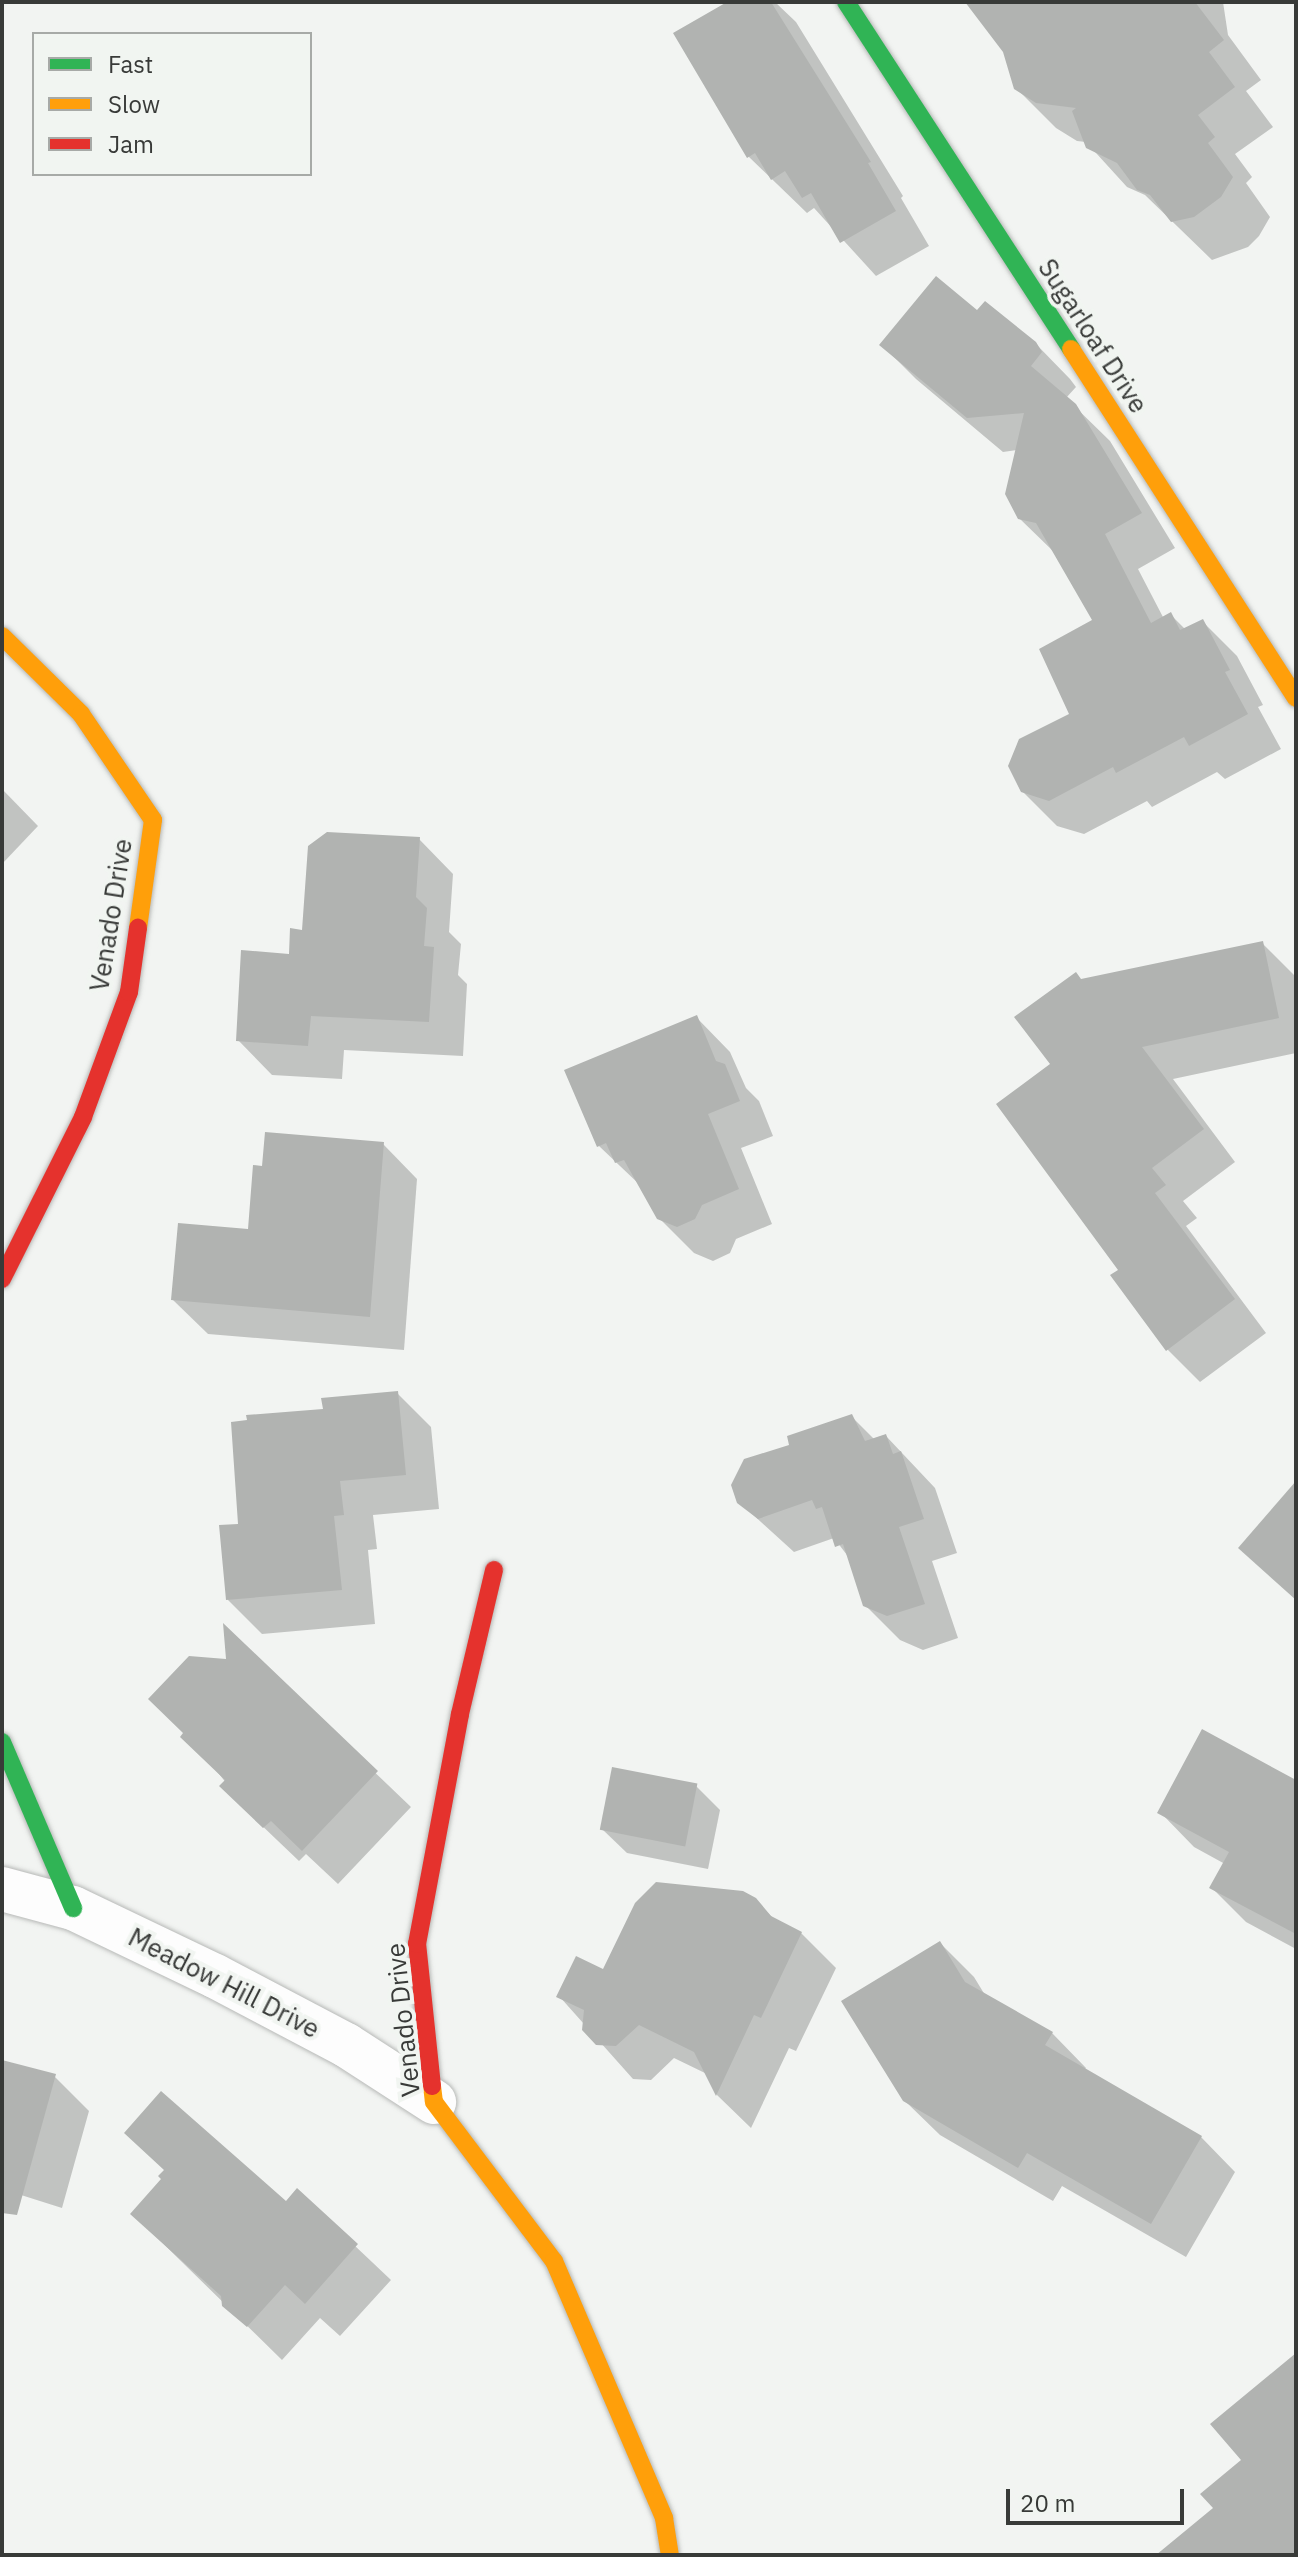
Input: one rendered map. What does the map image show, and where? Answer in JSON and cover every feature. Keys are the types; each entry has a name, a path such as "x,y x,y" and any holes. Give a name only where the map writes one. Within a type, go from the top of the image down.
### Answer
{"street":[{"name":"Sugarloaf Drive","path":"846,2 1296,698"},
{"name":"Venado Drive","path":"2,636 81,714 153,820 129,992 83,1117 2,1279"},
{"name":"Venado Drive","path":"494,1570 460,1714 417,1944 434,2102 554,2261 664,2518 670,2555"},
{"path":"2,1742 73,1908"},
{"name":"Meadow Hill Drive","path":"2,1889 73,1908 215,1976 320,2031 434,2102"}],"building":[{"path":"727,2 771,2 871,162 868,163 896,211 840,243 811,193 802,198 785,171 771,180 755,153 747,158 673,33"},
{"path":"965,2 1195,2 1224,40 1209,52 1235,87 1198,115 1215,137 1208,143 1233,177 1221,197 1194,217 1171,222 1150,195 1137,190 1117,163 1086,148 1072,111 1076,108 1036,103 1014,89 1003,52"},
{"path":"936,276 977,310 985,301 1036,342 1042,352 1031,366 1076,404 1142,513 1105,534 1151,623 1171,612 1180,630 1203,619 1230,670 1225,672 1248,714 1189,746 1184,737 1116,773 1113,767 1049,801 1021,792 1008,766 1019,739 1069,714 1039,649 1092,620 1036,523 1018,519 1005,494 1024,413 967,418 879,345"},
{"path":"327,832 420,837 416,897 427,908 424,946 434,947 429,1022 311,1016 308,1046 236,1041 241,950 289,954 290,928 302,930 308,846"},
{"path":"1263,941 1279,1018 1142,1047 1204,1129 1152,1168 1166,1185 1155,1193 1235,1299 1166,1351 1110,1275 1118,1270 996,1104 1050,1064 1014,1017 1076,972 1081,979"},
{"path":"697,1015 716,1061 725,1064 740,1101 708,1114 739,1189 702,1205 695,1219 677,1227 657,1219 624,1160 615,1163 606,1143 597,1147 564,1070"},
{"path":"265,1132 384,1142 370,1317 171,1300 178,1223 248,1229 253,1165 262,1166"},
{"path":"398,1391 406,1475 340,1481 344,1515 334,1516 342,1590 226,1600 219,1525 238,1524 231,1422 247,1420 246,1415 323,1409 321,1398"},
{"path":"852,1414 865,1441 886,1434 893,1454 901,1451 924,1519 899,1527 925,1604 887,1616 863,1606 843,1544 835,1547 822,1507 816,1509 812,1500 758,1519 737,1503 731,1485 744,1459 789,1445 787,1436"},
{"path":"1296,1481 1296,1600 1238,1548"},
{"path":"223,1623 378,1771 302,1851 271,1821 263,1828 219,1786 225,1780 180,1737 183,1733 148,1699 189,1656 226,1659"},
{"path":"1202,1729 1296,1780 1296,1934 1209,1888 1229,1852 1157,1813"},
{"path":"612,1767 697,1784 685,1846 600,1830"},
{"path":"656,1882 743,1891 756,1898 771,1916 802,1932 761,2018 754,2015 716,2096 694,2052 639,2025 616,2046 596,2045 582,2030 584,2010 556,1997 576,1956 603,1969 635,1903"},
{"path":"940,1941 965,1982 1053,2032 1045,2045 1202,2136 1151,2224 1027,2153 1018,2168 903,2101 841,2001"},
{"path":"2,2060 56,2074 17,2215 2,2213"},
{"path":"161,2091 286,2201 297,2188 358,2244 305,2304 285,2285 247,2327 222,2306 221,2296 130,2214 161,2179 158,2176 164,2170 124,2133"},
{"path":"1296,2353 1296,2555 1156,2555 1213,2508 1200,2494 1241,2460 1210,2424"}],"traffic: fast":[{"path":"846,2 1071,349"},
{"path":"2,1742 73,1908"}],"traffic: slow":[{"path":"1071,349 1296,698"},
{"path":"2,636 81,714 153,820 138,928"},
{"path":"432,2086 434,2102 554,2261 664,2518 670,2555"}],"traffic: jam":[{"path":"2,1279 83,1117 129,992 138,928"},
{"path":"432,2086 417,1944 460,1714 494,1570"}]}
